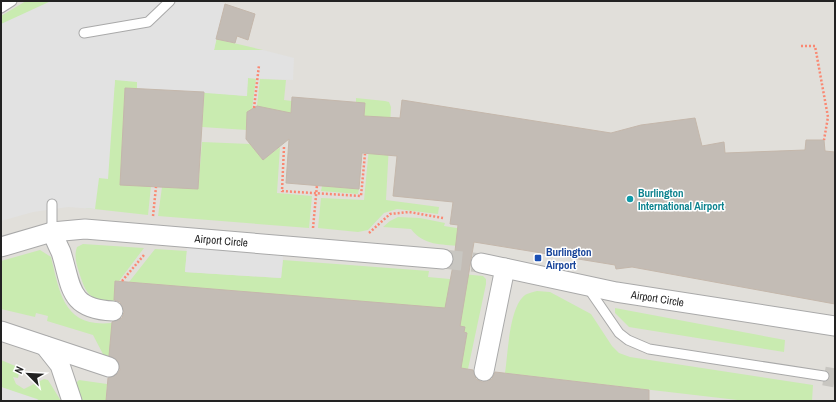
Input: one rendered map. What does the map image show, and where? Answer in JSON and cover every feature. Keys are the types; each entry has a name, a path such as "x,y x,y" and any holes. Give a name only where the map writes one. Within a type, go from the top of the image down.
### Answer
{"street":[{"name":"Airport Circle","path":"1,248 52,232 84,229 443,259"},
{"path":"52,232 61,252 72,292 83,304 99,310 113,311"},
{"name":"Airport Circle","path":"481,263 616,292 835,326"},
{"path":"484,371 506,268"},
{"path":"1,331 108,367"},
{"path":"45,346 60,365 72,401"}],"lane":[{"path":"1,8 12,1"},
{"path":"84,33 148,22 170,1"},
{"path":"52,204 52,232"},
{"path":"586,285 619,333 628,340 649,349 824,376"}],"path":[{"path":"801,46 815,46 828,117 824,140"},
{"path":"254,108 259,65"},
{"path":"284,147 282,191 361,196 365,154"},
{"path":"152,218 156,186"},
{"path":"312,232 316,186"}],"shaded area":[{"path":"1,1 835,1 835,401 1,401"},
{"path":"51,1 221,1 225,4 214,50 263,50 294,58 293,80 248,78 247,96 137,88 137,82 115,80 108,179 99,178 95,209 68,207 33,212 1,221 1,24"},
{"path":"188,237 284,246 281,278 185,272"},
{"path":"1,387 37,399 40,401 1,401"}],"green space":[{"path":"26,1 52,1 1,26 1,16"},
{"path":"216,39 263,50 214,50"},
{"path":"137,70 137,88 125,88 120,184 151,186 148,215 85,208 99,178 104,178 115,80"},
{"path":"248,78 256,79 252,109 247,130 202,127 204,92 246,96"},
{"path":"260,79 286,80 284,100 292,101 289,133 257,106"},
{"path":"356,98 389,102 391,107 386,200 439,207 438,214 397,209 384,213 368,230 358,232 318,228 321,198 364,200 372,116 364,116 365,104 356,102"},
{"path":"202,142 250,144 263,160 280,147 277,193 312,196 309,228 158,216 162,187 198,189"},
{"path":"322,186 359,189 358,194 321,191"},
{"path":"398,217 420,218 445,223 444,226 463,229 460,246 433,243 421,239 411,229 383,227"},
{"path":"83,244 144,248 119,281 115,281 114,301 99,300 94,298 84,286 76,260 77,247"},
{"path":"155,249 187,251 185,272 281,278 283,260 429,271 428,277 461,280 462,274 483,276 486,279 486,284 468,369 449,367 461,366 467,333 452,325 433,307 129,282"},
{"path":"40,250 51,257 62,295 67,306 74,314 83,320 96,323 112,323 109,357 103,354 93,335 47,321 48,316 36,313 35,317 1,309 1,261"},
{"path":"537,291 550,292 591,314 612,346 619,353 630,357 813,385 812,401 746,401 505,373 512,320 520,301 525,295"},
{"path":"615,308 785,340 784,352 629,327 615,313"},
{"path":"1,360 20,368 18,378 13,377 16,384 24,389 44,379 48,380 61,401 40,401 1,387"},
{"path":"79,380 107,384 106,401 81,401 76,383"}],"building":[{"path":"225,4 255,14 248,40 237,36 235,43 216,39"},
{"path":"125,88 204,92 198,189 120,185"},
{"path":"292,97 365,103 364,116 400,118 402,100 611,133 641,125 695,118 702,146 724,142 725,153 805,150 806,140 824,140 825,151 835,152 835,304 632,267 616,269 615,265 474,242 460,326 465,327 464,332 467,333 461,368 473,370 476,379 482,382 492,379 495,372 649,390 649,401 106,401 108,378 116,375 120,370 117,360 109,356 112,322 122,318 124,312 120,302 114,300 115,281 445,308 454,260 458,225 450,224 453,202 393,196 397,156 362,153 359,189 286,183 289,139 263,160 246,139 247,112 257,106 291,113"}],"tunnel":[{"path":"443,259 481,263"},
{"path":"824,376 835,378"}],"place":[{"name":"Burlington International Airport","path":"630,199"},
{"name":"Burlington Airport","path":"538,258"}]}
